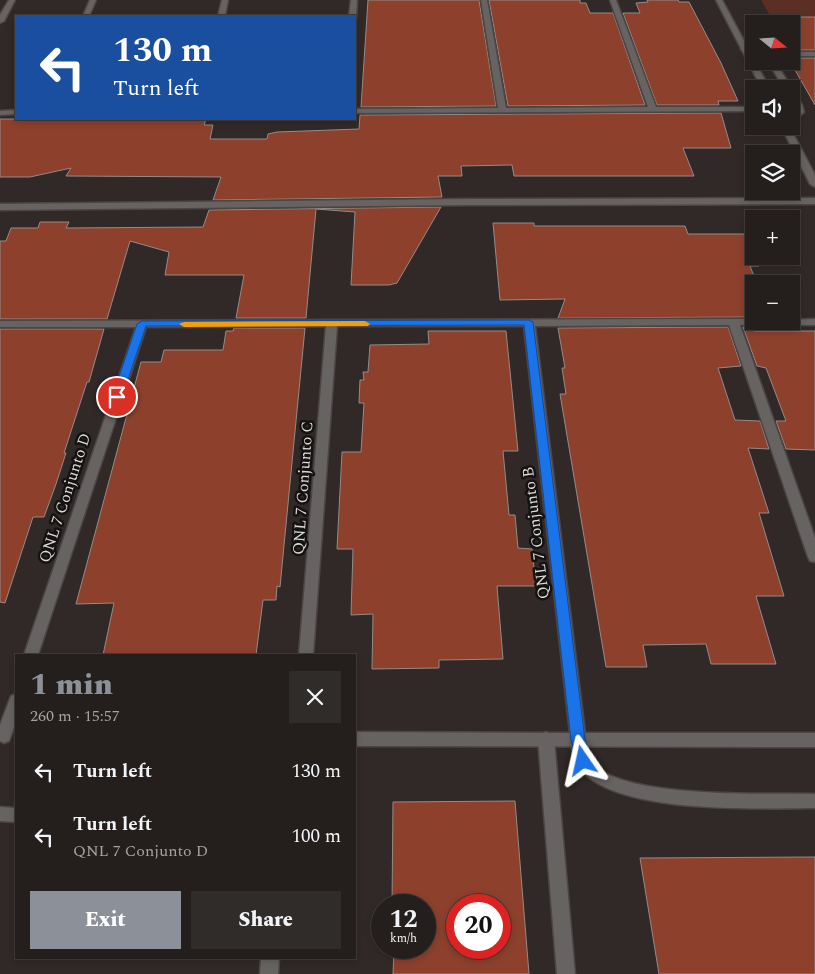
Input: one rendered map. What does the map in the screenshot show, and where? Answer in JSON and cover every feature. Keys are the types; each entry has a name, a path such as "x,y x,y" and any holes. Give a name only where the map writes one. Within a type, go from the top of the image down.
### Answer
{"street":[{"path":"0,21 12,0"},
{"path":"86,15 94,0"},
{"path":"221,15 225,0"},
{"path":"353,15 354,0"},
{"path":"484,0 502,110"},
{"path":"614,0 654,109"},
{"path":"719,0 761,80"},
{"path":"800,54 815,54"},
{"path":"356,111 745,109"},
{"path":"0,112 15,112"},
{"path":"790,135 815,184"},
{"path":"0,207 815,200"},
{"name":"QNL 7 Conjunto B","path":"529,322 578,740 583,761 590,772 610,784 645,794 733,800 815,801"},
{"path":"733,322 815,557"},
{"path":"0,324 815,322"},
{"name":"QNL 7 Conjunto D","path":"31,654 142,324"},
{"name":"QNL 7 Conjunto C","path":"306,654 332,324"},
{"path":"7,736 15,704"},
{"path":"356,739 815,740"},
{"path":"546,739 566,974"},
{"path":"0,814 15,815"},
{"path":"269,974 270,959"}],"shaded area":[{"path":"761,0 815,0 815,96 800,69 800,15 770,15"}],"building":[{"path":"368,0 479,0 496,106 361,107"},
{"path":"489,0 580,0 580,3 586,3 590,13 613,13 645,105 508,106"},
{"path":"647,0 689,2 721,63 738,101 718,101 719,105 657,105 623,13 640,13 636,3 648,2"},
{"path":"800,17 815,17 815,50 800,50"},
{"path":"800,58 815,58 815,105 795,70 800,70"},
{"path":"721,113 731,148 683,148 694,176 514,176 512,165 461,166 462,176 438,176 442,197 213,200 221,177 66,176 71,168 30,177 0,177 0,119 206,120 204,125 213,125 210,139 267,139 268,134 277,132 359,129 360,115"},
{"path":"441,207 397,283 389,285 351,285 355,212 316,209 306,318 236,318 244,275 165,275 169,252 130,241 107,319 0,319 0,241 6,241 11,228 38,228 40,222 69,222 66,228 203,227 209,210"},
{"path":"493,223 534,223 534,226 685,226 688,234 745,234 745,265 759,266 750,266 754,275 745,275 745,317 558,318 565,299 500,300"},
{"path":"728,327 741,366 718,368 735,420 760,421 769,449 748,448 769,513 759,513 784,596 756,596 776,664 711,664 706,644 643,645 647,667 606,667 560,394 566,394 562,368 565,368 558,328"},
{"path":"743,327 745,327 745,330 754,331 815,331 815,450 786,449 776,421 786,421 766,368 757,366"},
{"path":"234,328 305,328 280,587 277,586 276,600 263,600 256,654 103,654 114,603 76,604 141,362 161,362 164,350 223,350 226,331 233,331"},
{"path":"0,329 104,329 89,382 87,382 64,453 66,453 56,484 44,517 33,517 5,603 0,602"},
{"path":"428,331 506,331 518,451 503,451 509,515 515,515 518,548 532,549 536,586 497,586 503,659 439,660 439,668 372,669 373,614 351,615 353,549 337,549 342,452 361,452 364,403 359,403 360,380 364,380 363,372 368,372 370,345 429,344"},
{"path":"515,801 529,974 393,974 394,959 436,959 436,894 392,894 393,802"},
{"path":"815,857 815,974 659,974 640,858"}],"slow traffic":[{"path":"184,324 365,324"}],"route":[{"path":"117,397 142,324 529,322 578,740 583,761"}]}
